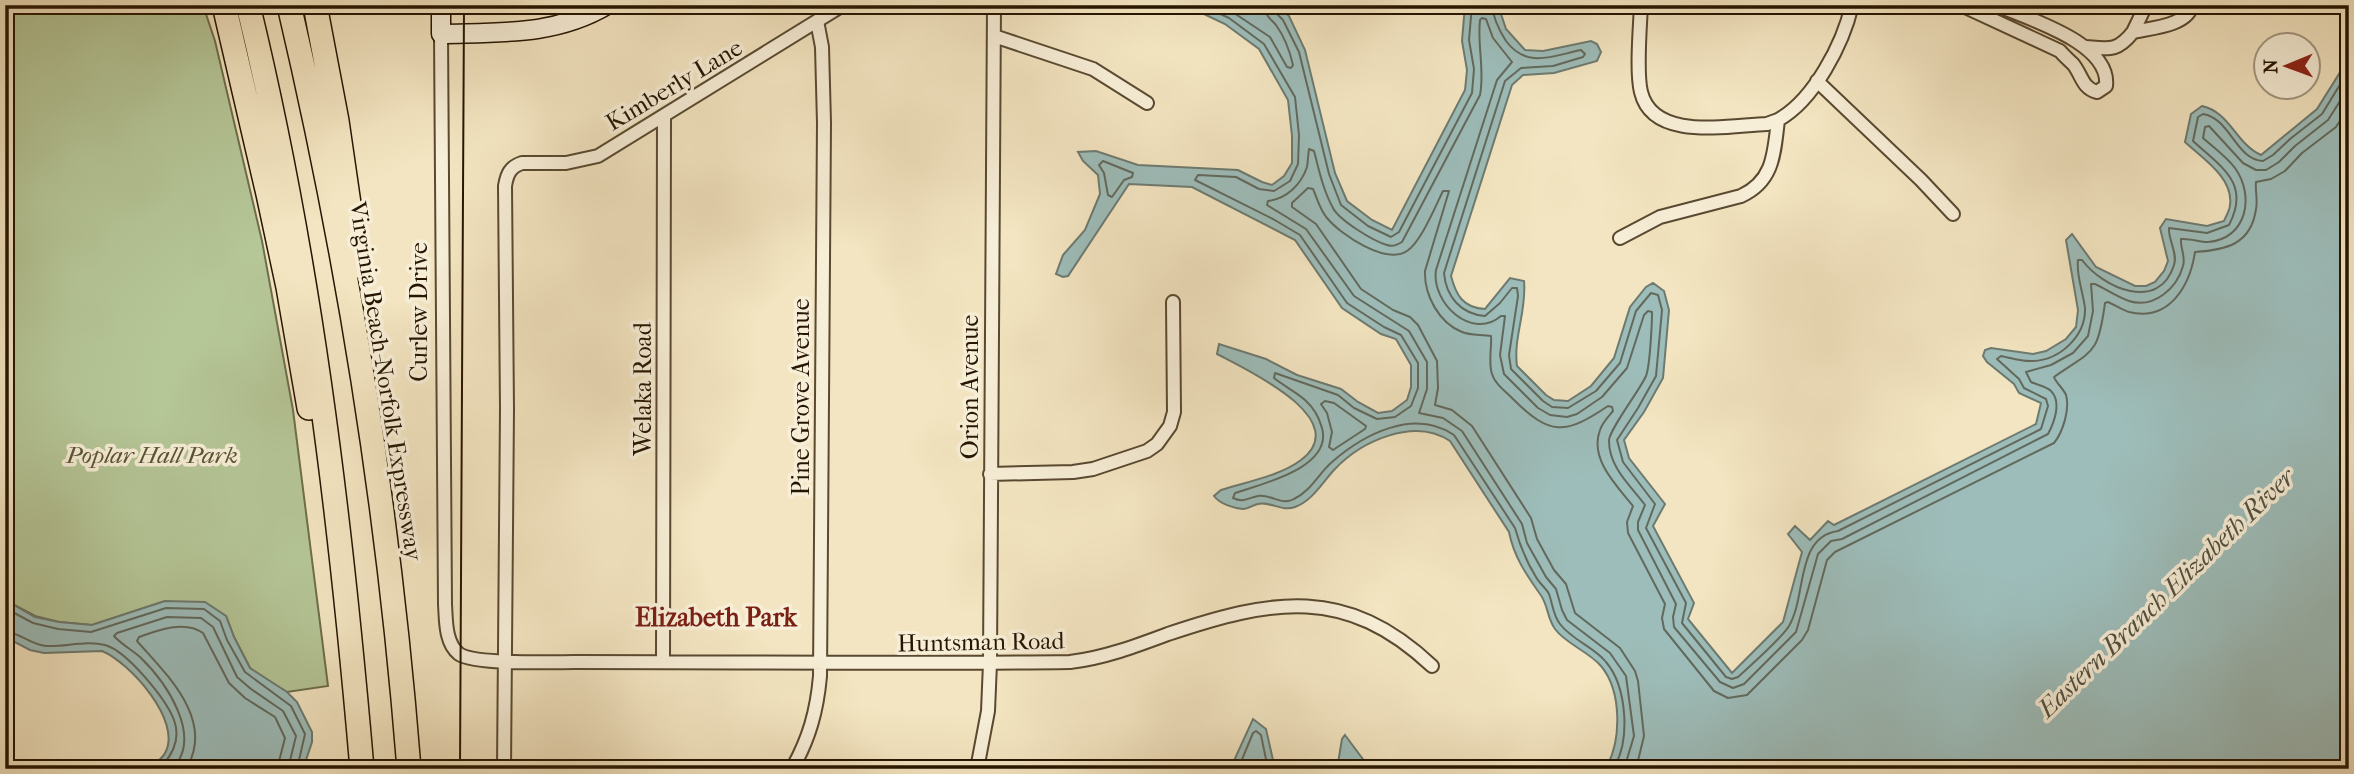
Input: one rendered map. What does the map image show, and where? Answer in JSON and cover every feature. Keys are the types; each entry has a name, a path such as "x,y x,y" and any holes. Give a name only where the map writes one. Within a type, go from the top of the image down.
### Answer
{"highway":[{"path":"224,5 288,287 347,625"},
{"path":"248,5 279,142 307,289 334,493 362,769"},
{"name":"Virginia Beach-Norfolk Expressway","path":"289,5 328,180 367,409 396,631 409,769"},
{"path":"315,5 339,133 359,270 367,409"}],"street":[{"name":"Curlew Drive","path":"441,5 446,623 449,638 461,655 505,661"},
{"path":"441,34 550,28 571,22 607,5"},
{"name":"Kimberly Lane","path":"505,661 507,175 516,165 582,161 598,156 843,5"},
{"name":"Orion Avenue","path":"977,769 988,710 994,5"},
{"path":"1640,5 1640,89 1648,107 1665,122 1680,127 1767,124 1790,113 1817,81 1831,57 1852,5"},
{"path":"1961,5 2060,51 2072,62 2090,90 2102,90 2106,86 2104,67 2085,47 1997,5"},
{"path":"2085,47 2115,48 2123,44 2133,32 2146,5"},
{"path":"2133,32 2178,21 2188,15 2192,5"},
{"name":"Pine Grove Avenue","path":"792,769 802,751 818,705 820,662 824,123 822,47 817,21"},
{"path":"994,36 1093,69 1147,103"},
{"path":"1817,81 1953,214"},
{"name":"Welaka Road","path":"663,662 664,116"},
{"path":"1620,238 1660,217 1752,191 1763,182 1769,168 1778,120"},
{"path":"990,474 1093,469 1147,451 1157,444 1170,426 1174,412 1173,302"},
{"name":"Huntsman Road","path":"505,661 1070,663 1096,659 1242,612 1269,607 1301,606 1351,613 1399,639 1433,666"},
{"path":"504,769 505,661"}],"green space":[{"name":"Poplar Hall Park","path":"5,5 203,5 215,41 262,241 293,410 328,686 287,692 261,677 250,668 226,616 165,601 92,625 59,622 35,616 5,600"}],"water":[{"name":"Eastern Branch Elizabeth River","path":"1185,5 1277,5 1289,16 1305,50 1335,173 1347,201 1372,220 1392,230 1465,90 1467,70 1462,41 1465,5 1498,5 1506,29 1525,50 1543,51 1591,41 1597,44 1601,52 1597,61 1554,73 1523,75 1512,85 1451,276 1455,289 1466,303 1485,309 1510,278 1524,281 1517,366 1546,395 1554,400 1568,401 1591,386 1614,358 1630,307 1646,287 1653,283 1664,291 1669,310 1663,378 1624,440 1629,458 1665,504 1653,526 1694,603 1688,619 1732,673 1783,622 1802,552 1788,534 1795,526 1810,540 1828,521 1834,525 2036,424 2041,403 2019,393 2014,384 1983,356 1985,350 1991,348 2033,354 2046,351 2066,339 2076,327 2078,310 2066,240 2072,234 2096,267 2135,286 2146,286 2155,282 2168,261 2160,228 2166,219 2207,226 2224,221 2230,205 2227,186 2215,169 2185,142 2191,114 2202,106 2212,109 2245,144 2261,155 2317,109 2349,58 2349,769 1605,769 1611,758 1617,731 1616,702 1608,676 1596,661 1555,629 1543,598 1517,557 1509,532 1450,441 1436,434 1420,431 1405,432 1373,442 1345,459 1307,501 1295,507 1263,503 1245,509 1231,507 1214,496 1221,490 1293,466 1314,444 1315,428 1306,412 1290,397 1250,371 1217,354 1219,344 1266,359 1297,375 1341,389 1378,413 1392,411 1407,400 1411,387 1411,365 1396,339 1381,334 1342,308 1295,240 1192,187 1129,184 1068,276 1056,274 1063,255 1085,230 1100,194 1098,175 1083,161 1078,152 1096,151 1138,165 1238,170 1272,185 1284,176 1292,163 1288,100 1259,49 1225,24"},
{"path":"5,600 35,617 92,625 165,601 205,602 226,616 250,668 287,692 297,702 312,732 312,742 303,769 149,769 164,755 169,740 167,725 160,710 139,680 126,667 102,651 44,653 30,650 5,637"},
{"path":"1253,719 1266,729 1275,769 1227,769 1232,765"},
{"path":"1345,735 1368,766 1369,769 1337,769"}],"tram line":[{"path":"460,769 464,5"}],"district":[{"name":"Elizabeth Park","path":"716,617"}]}
